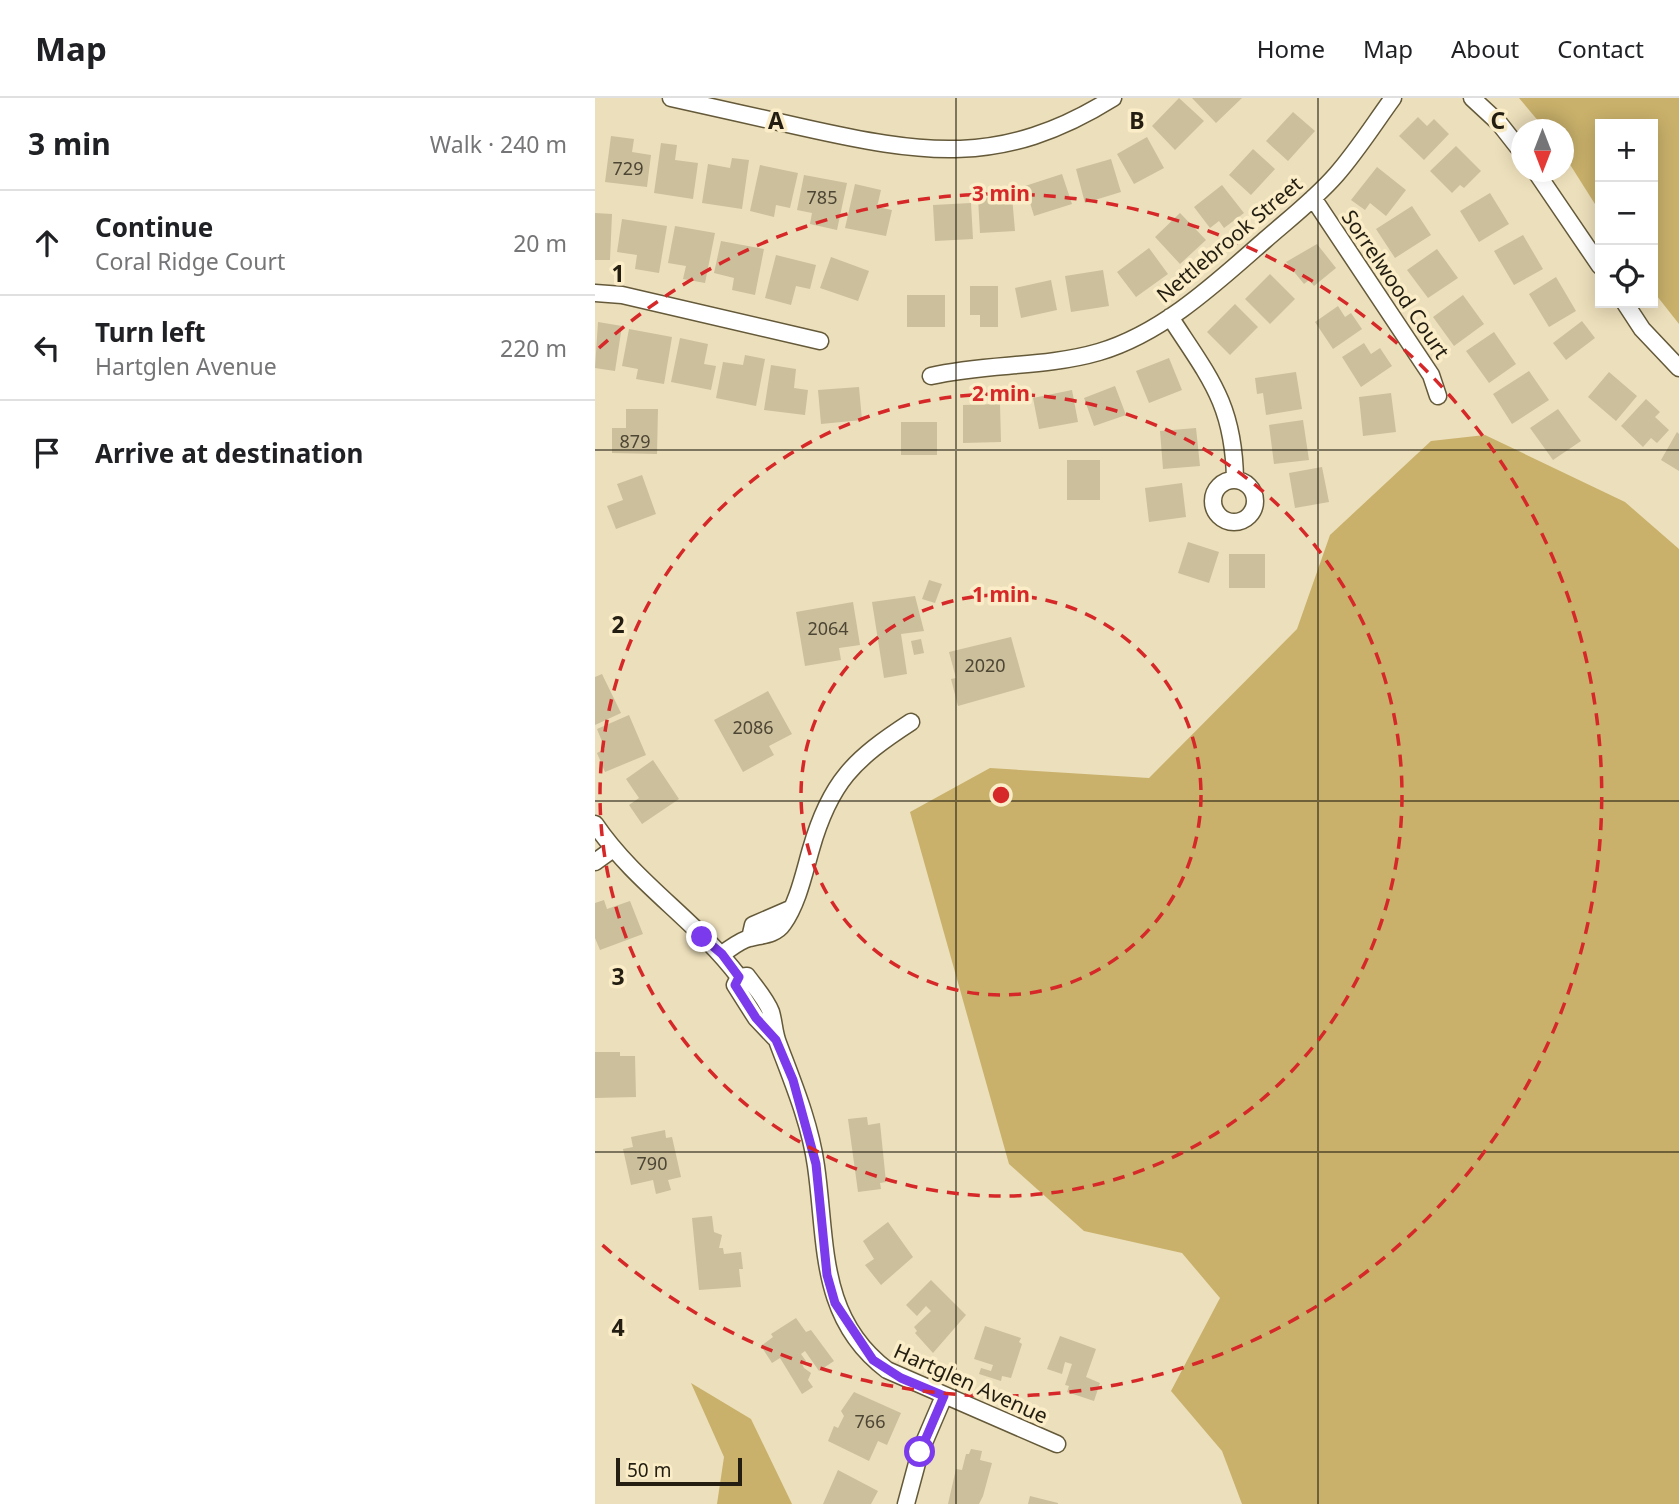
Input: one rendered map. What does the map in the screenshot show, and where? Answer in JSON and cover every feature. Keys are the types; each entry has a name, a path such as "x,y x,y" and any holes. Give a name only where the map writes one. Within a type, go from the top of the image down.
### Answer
{"street":[{"path":"671,98 871,143 934,151 996,146 1028,138 1074,120 1113,98"},
{"name":"Nettlebrook Street","path":"931,376 970,367 1022,364 1099,352 1136,337 1170,317 1217,282 1313,198 1351,156 1393,98"},
{"path":"1472,98 1511,138"},
{"path":"1543,182 1595,260"},
{"name":"Sorrelwood Court","path":"1313,198 1431,375 1438,396"},
{"path":"595,293 622,295 820,341"},
{"path":"1628,308 1642,329 1679,368"},
{"path":"1170,317 1214,384 1228,415 1235,480"},
{"path":"722,954 750,938 754,925 790,909 822,815 839,783 862,755 911,722"},
{"name":"Hartglen Avenue","path":"595,824 613,849 645,883 722,954 739,977 735,985 756,1018 776,1040 793,1080 812,1147 827,1275 835,1303 873,1360 901,1378 1057,1444"},
{"path":"595,862 613,849"},
{"path":"906,1504 920,1452 944,1396"}],"shaded area":[{"path":"1519,98 1679,98 1679,324 1658,297 1658,119 1595,119 1595,204 1574,171 1574,119 1537,119"},
{"path":"1485,435 1625,502 1679,549 1679,1504 1242,1504 1222,1451 1171,1391 1220,1298 1182,1253 1084,1231 1009,1164 910,812 990,768 1149,778 1297,629 1330,535 1431,441"},
{"path":"691,1383 751,1419 792,1504 717,1504 724,1457"}],"building":[{"path":"1179,98 1204,121 1175,150 1152,126"},
{"path":"1192,98 1242,98 1216,123"},
{"path":"1293,112 1315,131 1288,161 1266,141"},
{"path":"1418,117 1427,126 1434,119 1449,134 1424,160 1399,136"},
{"path":"611,136 634,139 632,152 651,155 647,187 605,182"},
{"path":"1147,137 1164,168 1134,184 1117,154"},
{"path":"661,143 677,145 675,160 698,163 693,199 654,193"},
{"path":"1456,146 1481,171 1464,188 1460,185 1452,193 1430,171"},
{"path":"1253,149 1275,169 1251,195 1229,175"},
{"path":"732,158 749,160 742,209 702,203 708,164 730,168"},
{"path":"1111,159 1121,192 1085,203 1076,169"},
{"path":"760,165 798,173 790,208 776,205 774,217 750,211"},
{"path":"1377,167 1406,190 1386,216 1370,203 1365,210 1351,200"},
{"path":"1062,174 1072,204 1034,216 1025,186"},
{"path":"804,175 847,183 837,230 810,224 812,213 797,210"},
{"path":"855,184 881,190 877,207 892,210 886,236 845,228"},
{"path":"1222,185 1244,213 1224,228 1219,221 1210,228 1194,207"},
{"path":"1490,193 1509,224 1479,242 1460,211"},
{"path":"1012,196 1015,231 980,233 978,198"},
{"path":"971,203 973,239 935,241 933,205"},
{"path":"1412,206 1431,235 1395,258 1376,229"},
{"path":"595,213 612,214 610,260 595,260"},
{"path":"1180,213 1206,240 1180,264 1155,237"},
{"path":"622,219 667,226 659,273 635,269 637,255 617,252"},
{"path":"675,226 715,233 705,283 683,279 686,266 668,263"},
{"path":"1523,235 1543,269 1514,285 1494,251"},
{"path":"721,241 764,249 755,295 732,290 734,278 714,273"},
{"path":"1317,244 1336,268 1314,286 1309,280 1304,284 1286,262"},
{"path":"1149,248 1168,274 1136,297 1117,272"},
{"path":"1437,249 1458,278 1428,298 1407,270"},
{"path":"776,255 816,265 810,289 796,286 791,305 765,298"},
{"path":"831,257 869,271 858,301 820,288"},
{"path":"1103,270 1109,306 1071,312 1065,276"},
{"path":"1270,274 1295,299 1270,324 1245,299"},
{"path":"1556,277 1576,311 1549,327 1529,294"},
{"path":"1051,280 1057,310 1021,318 1015,288"},
{"path":"970,286 998,286 998,327 980,327 980,315 970,315"},
{"path":"907,295 945,295 945,327 907,327"},
{"path":"1463,295 1484,324 1454,346 1433,317"},
{"path":"1235,304 1258,327 1230,355 1207,332"},
{"path":"1338,306 1345,317 1351,313 1362,329 1333,349 1315,322"},
{"path":"1582,321 1595,338 1566,360 1553,343"},
{"path":"598,322 622,326 615,371 595,368"},
{"path":"629,329 672,337 664,384 636,379 638,369 622,366"},
{"path":"1494,332 1516,364 1489,383 1466,351"},
{"path":"680,338 708,344 704,364 716,366 711,390 671,382"},
{"path":"1364,343 1371,354 1380,348 1392,366 1361,387 1342,357"},
{"path":"745,355 765,359 756,406 716,398 723,362 743,365"},
{"path":"1169,358 1182,390 1149,403 1136,371"},
{"path":"771,365 796,369 794,388 808,390 805,415 764,410"},
{"path":"1529,371 1549,400 1512,424 1493,394"},
{"path":"1296,372 1302,409 1266,415 1263,393 1257,394 1255,378"},
{"path":"1609,372 1637,396 1616,421 1588,397"},
{"path":"1115,386 1126,415 1094,426 1084,398"},
{"path":"859,387 862,420 821,424 818,390"},
{"path":"1072,390 1078,422 1039,429 1033,398"},
{"path":"1391,393 1396,432 1363,436 1359,397"},
{"path":"1646,399 1660,412 1655,417 1669,430 1657,443 1651,438 1643,447 1621,426"},
{"path":"1000,404 1001,442 963,443 963,405"},
{"path":"626,409 658,409 657,454 612,453 612,428 626,428"},
{"path":"1558,409 1581,441 1553,460 1530,428"},
{"path":"1303,420 1309,460 1274,464 1269,425"},
{"path":"901,422 937,422 937,455 901,455"},
{"path":"1196,428 1200,466 1163,469 1160,431"},
{"path":"1677,432 1679,434 1679,471 1661,460"},
{"path":"1067,460 1100,460 1100,500 1067,500"},
{"path":"1322,467 1329,502 1295,508 1289,473"},
{"path":"642,475 656,514 616,529 607,506 623,500 617,484"},
{"path":"1182,483 1186,517 1149,522 1145,488"},
{"path":"1188,542 1219,552 1209,583 1178,573"},
{"path":"1229,554 1265,554 1265,588 1229,588"},
{"path":"929,580 942,584 935,603 922,599"},
{"path":"915,596 924,631 901,634 907,674 884,678 872,602"},
{"path":"853,602 860,645 839,648 841,660 805,666 796,612"},
{"path":"1011,637 1025,687 958,706 951,679 956,678 949,652"},
{"path":"921,639 924,653 914,655 911,641"},
{"path":"602,674 621,713 595,725 595,677"},
{"path":"768,691 792,734 769,746 774,755 743,772 714,720"},
{"path":"629,715 646,755 605,772 597,753 605,749 597,729"},
{"path":"653,760 679,799 642,824 629,805 639,798 626,779"},
{"path":"604,900 607,909 630,901 643,934 600,950 595,938 595,903"},
{"path":"595,1052 620,1052 620,1056 635,1056 636,1097 595,1098"},
{"path":"867,1117 868,1125 880,1123 886,1182 880,1183 881,1189 858,1192 848,1119"},
{"path":"665,1130 666,1138 672,1137 681,1177 668,1180 671,1190 656,1194 653,1180 631,1185 623,1149 633,1147 631,1137"},
{"path":"712,1216 714,1232 722,1235 719,1248 723,1248 724,1254 741,1252 741,1287 699,1290 692,1218"},
{"path":"888,1222 913,1257 881,1285 865,1265 874,1259 863,1241"},
{"path":"931,1280 966,1315 933,1353 915,1333 917,1331 914,1327 931,1311 926,1306 917,1316 906,1305"},
{"path":"796,1318 806,1332 811,1330 834,1361 819,1371 805,1351 801,1354 806,1361 802,1364 804,1368 811,1373 808,1380 813,1387 802,1394 780,1358 772,1363 761,1346 773,1337 771,1334"},
{"path":"985,1326 1021,1338 1019,1342 1022,1344 1011,1378 1002,1376 1001,1381 979,1374 981,1368 991,1371 993,1365 974,1359"},
{"path":"1060,1336 1096,1349 1086,1377 1100,1383 1094,1401 1067,1392 1069,1386 1065,1385 1072,1364 1065,1362 1062,1374 1047,1369"},
{"path":"854,1392 901,1413 887,1445 878,1441 869,1461 828,1441 834,1426 838,1428 844,1416 841,1411"},
{"path":"971,1449 982,1451 980,1460 992,1463 983,1496 979,1504 948,1504 956,1469 962,1470 966,1454 969,1454"},
{"path":"838,1470 878,1491 871,1504 823,1504"},
{"path":"1030,1496 1058,1503 1058,1504 1028,1504"}],"route":[{"path":"702,937 722,954 739,977 735,985 756,1018 776,1040 793,1080 816,1164 827,1275 835,1303 873,1360 901,1378 944,1396 920,1452"}]}
